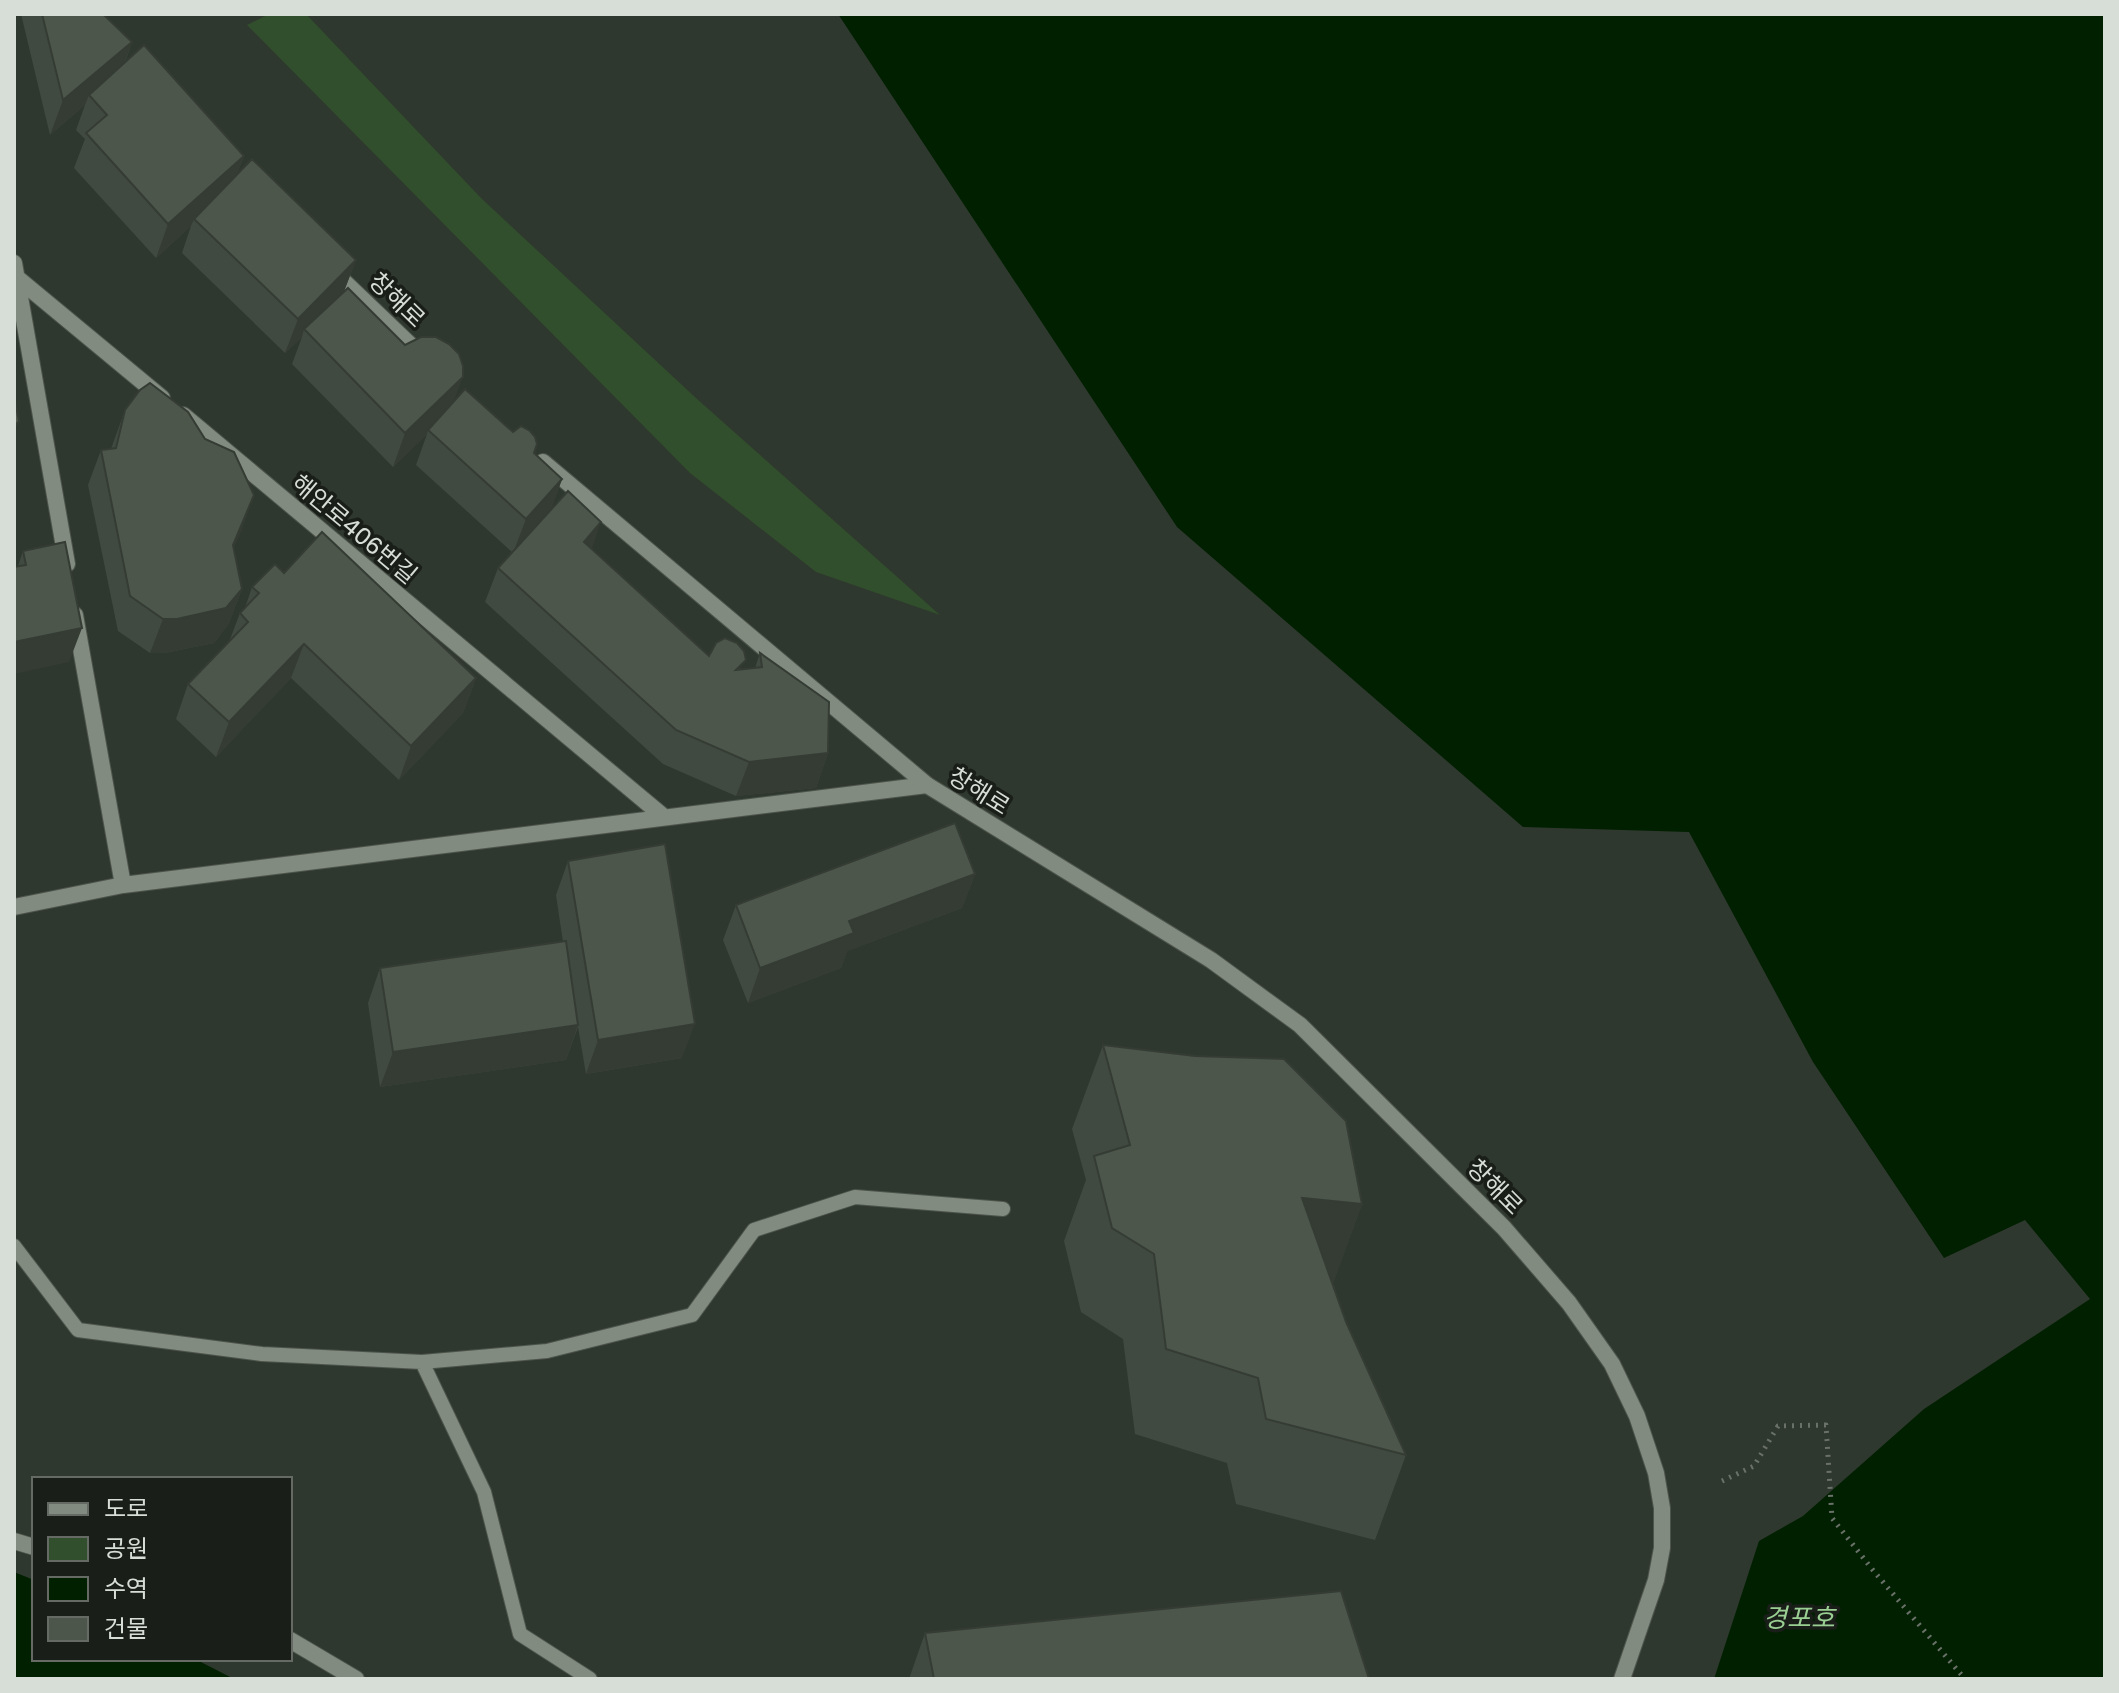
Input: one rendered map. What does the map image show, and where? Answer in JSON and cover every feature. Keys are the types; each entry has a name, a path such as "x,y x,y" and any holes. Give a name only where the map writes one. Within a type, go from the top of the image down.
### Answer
{"street":[{"name":"창해로","path":"324,262 433,367"},
{"name":"해안로406번길","path":"15,270 68,573"},
{"name":"해안로406번길","path":"15,270 664,817"},
{"name":"창해로","path":"527,449 927,785 1211,960 1300,1025 1504,1228 1569,1303 1612,1364 1637,1416 1656,1473 1662,1508 1662,1548 1656,1580 1622,1679"},
{"path":"74,604 123,885"},
{"path":"14,907 123,885 927,785"},
{"path":"292,1641 356,1679"}],"lane":[{"path":"14,1246 78,1330 262,1354 422,1362 547,1351 692,1315 754,1230 855,1197 1003,1209"},
{"path":"422,1362 484,1492 520,1634 590,1679"}],"path":[{"path":"1722,1481 1754,1466 1778,1426 1826,1425 1832,1518 1965,1679"}],"green space":[{"path":"269,14 306,14 482,199 696,398 940,615 816,572 690,473 247,25"}],"water":[{"name":"경포호","path":"838,14 2105,14 2105,1679 1714,1679 1759,1541 1803,1516 1924,1409 2090,1299 2025,1220 1944,1258 1813,1062 1689,832 1523,827 1177,527"},
{"path":"14,1572 32,1579 32,1661 199,1661 234,1679 14,1679"}],"building":[{"path":"42,14 103,14 132,42 63,100"},
{"path":"144,45 244,156 168,224 86,133 107,115 89,95"},
{"path":"252,159 356,260 298,319 194,219"},
{"path":"348,288 405,345 421,337 436,337 459,354 463,377 405,433 304,329"},
{"path":"150,383 188,412 205,439 234,452 254,495 233,545 242,589 226,608 177,619 163,619 130,596 101,450 116,448 125,410 140,390"},
{"path":"465,389 513,432 521,426 530,431 537,444 534,453 562,479 526,519 428,430"},
{"path":"14,397 19,421 14,427"},
{"path":"568,491 601,522 584,542 709,656 716,643 725,638 737,643 744,651 746,660 736,670 762,667 760,653 829,702 828,753 749,762 676,730 498,568"},
{"path":"322,532 476,678 411,746 304,644 229,722 188,684 248,622 240,613 259,593 252,587 275,564 284,573"},
{"path":"65,542 82,628 14,642 14,567 26,565 23,551"},
{"path":"955,823 975,874 849,921 854,933 760,968 736,905"},
{"path":"665,844 695,1024 598,1040 568,861"},
{"path":"566,941 578,1025 393,1052 380,968"},
{"path":"1103,1045 1195,1056 1284,1059 1346,1121 1362,1204 1302,1198 1346,1322 1406,1455 1266,1419 1258,1378 1166,1349 1154,1254 1112,1228 1094,1156 1130,1145"},
{"path":"1341,1591 1369,1679 934,1679 925,1633"}]}
